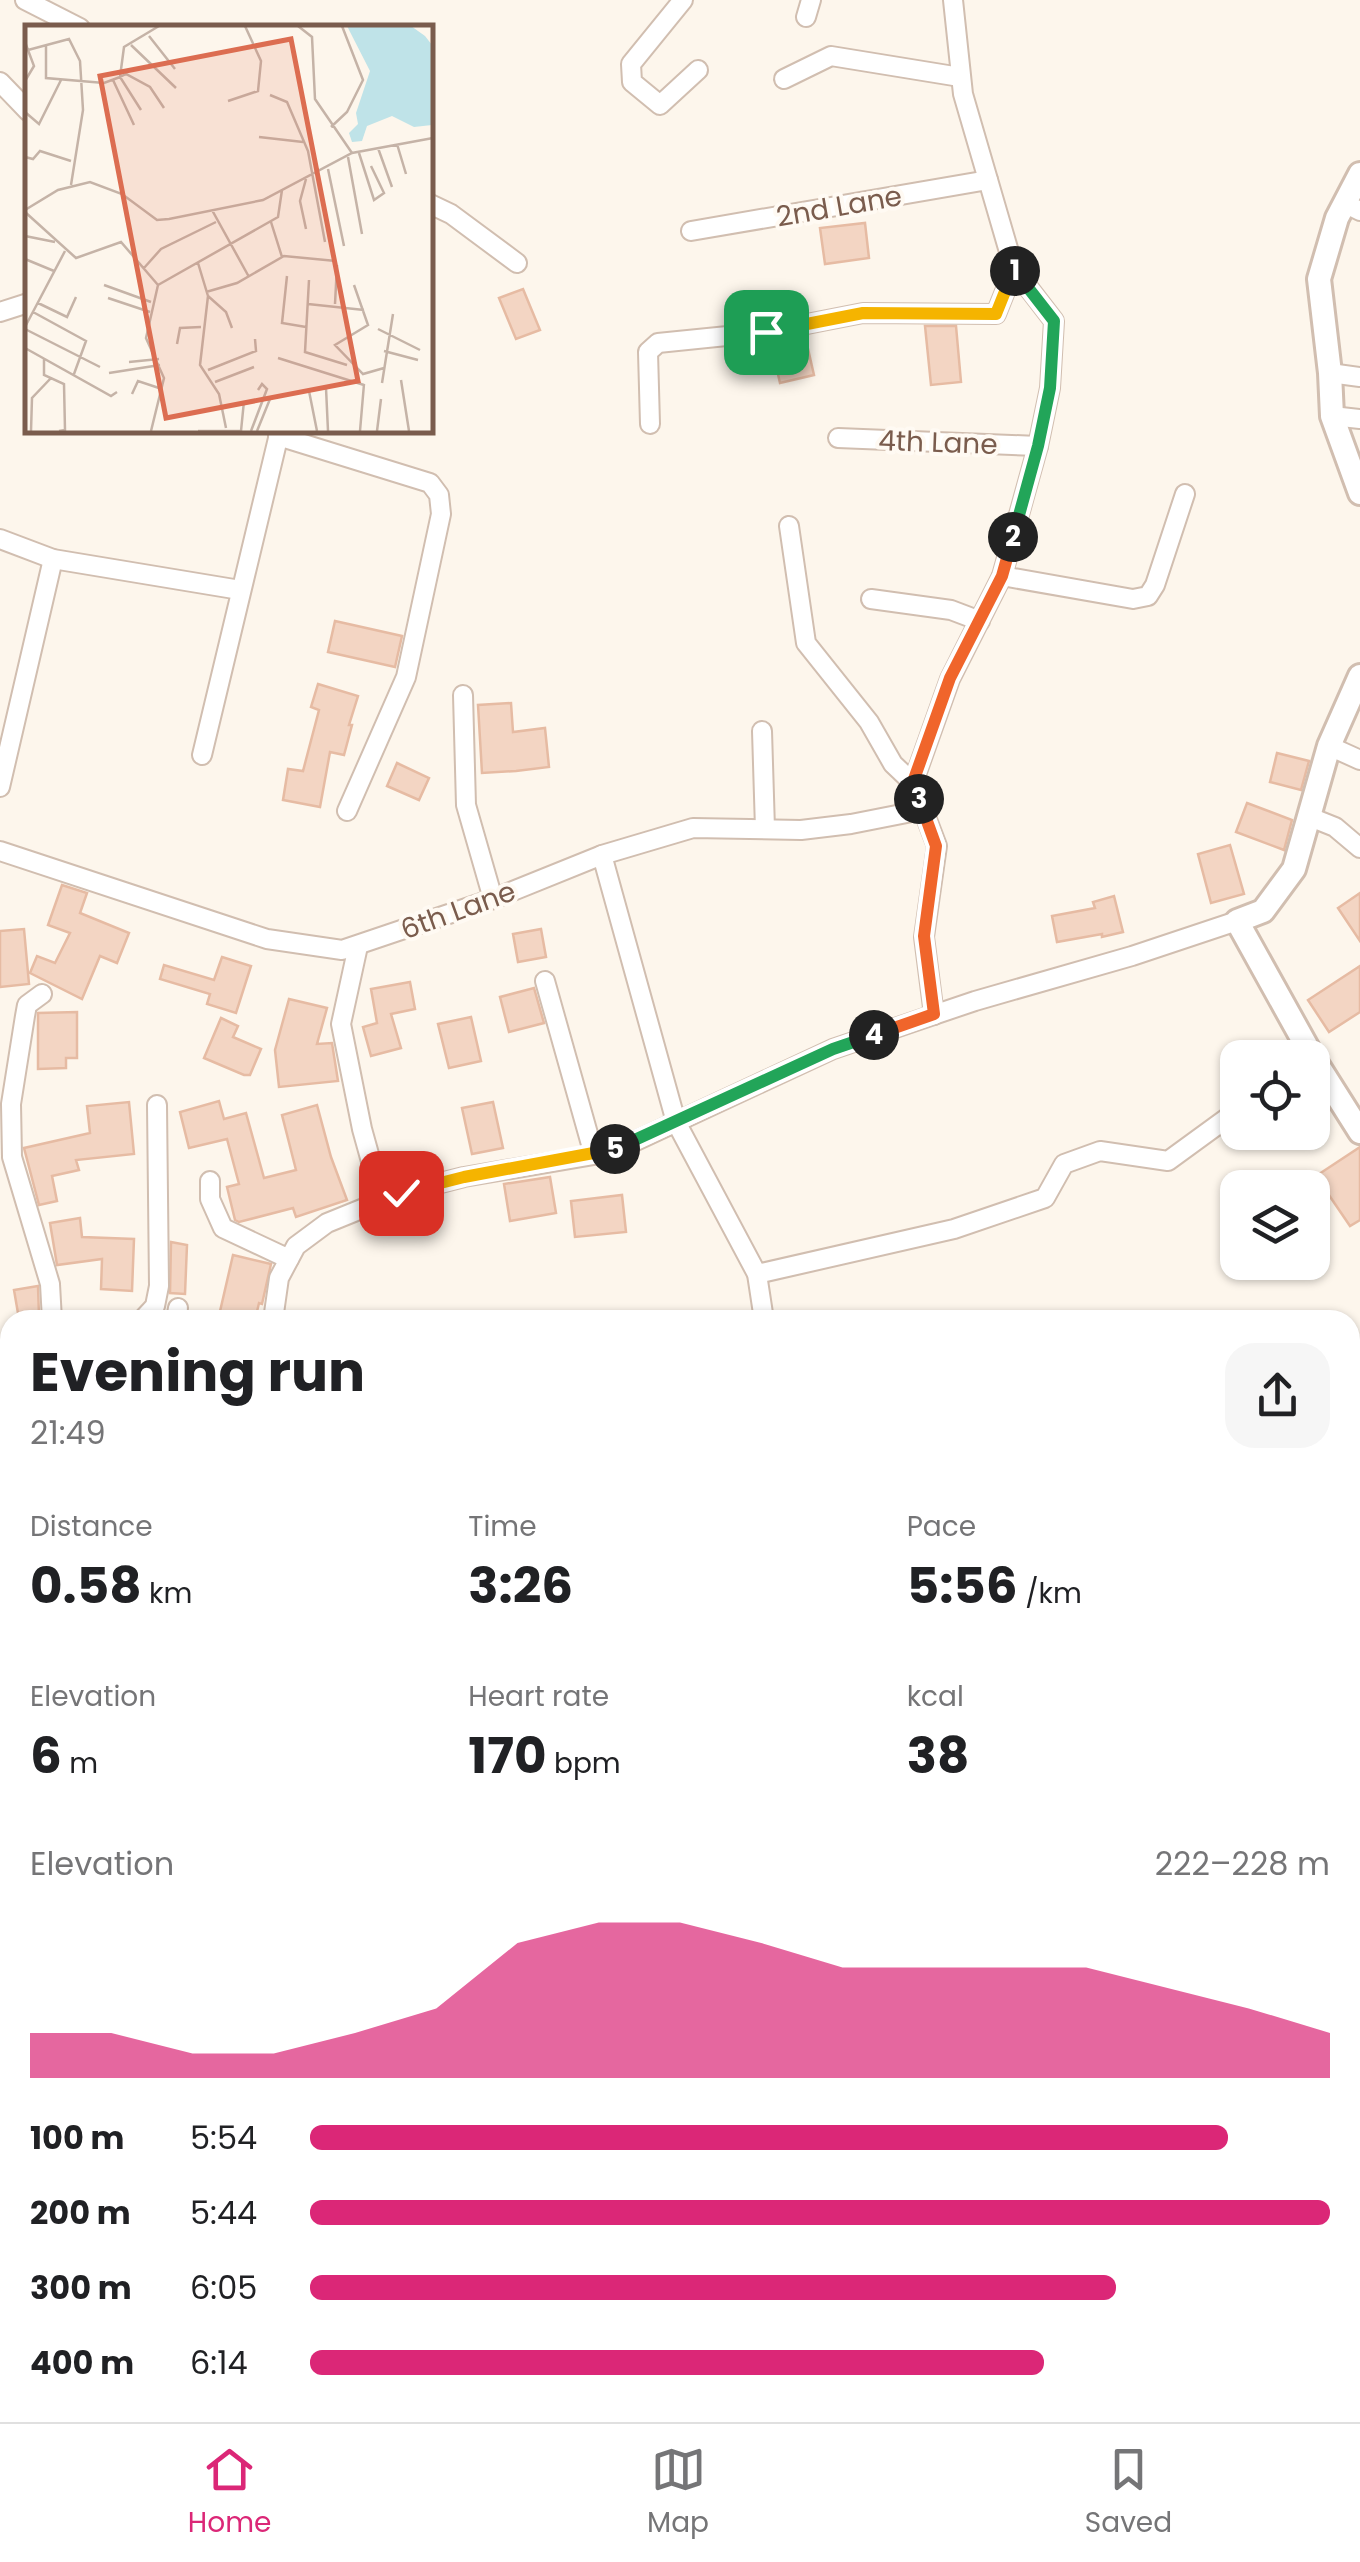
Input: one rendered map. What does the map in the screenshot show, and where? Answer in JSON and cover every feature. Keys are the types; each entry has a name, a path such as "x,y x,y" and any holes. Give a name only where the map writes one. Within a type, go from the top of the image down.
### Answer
{"street":[{"path":"25,0 74,25"},
{"path":"683,0 632,64 632,82 660,105 698,70"},
{"path":"913,782 950,678 1002,576 1050,388 1054,321 1014,269 960,77 953,0"},
{"path":"784,78 831,56 960,77"},
{"path":"0,82 25,107"},
{"path":"1360,174 1353,208 1338,218 1319,279 1332,416 1360,493"},
{"name":"2nd Lane","path":"690,231 988,180"},
{"path":"432,205 451,214 517,263"},
{"path":"650,424 648,352 658,344 766,332 863,313 996,314 1014,269"},
{"path":"0,312 25,305"},
{"path":"1330,373 1360,378"},
{"path":"1332,416 1360,419"},
{"path":"202,755 279,433 430,483 439,495 441,514 406,677 347,811"},
{"name":"4th Lane","path":"838,438 1038,446"},
{"path":"1002,576 1133,598 1148,596 1186,494"},
{"path":"789,526 806,643 869,722 893,764 913,782 936,846 924,936 934,1014"},
{"path":"0,538 53,558 240,590"},
{"path":"0,787 53,558"},
{"path":"871,599 951,610 980,621"},
{"path":"274,1310 279,1278 296,1246 327,1223 401,1193 625,1146 833,1049 1263,911 1294,869 1329,746 1360,676"},
{"path":"463,695 466,805 493,899"},
{"path":"762,731 765,829"},
{"path":"1329,746 1360,760"},
{"name":"6th Lane","path":"0,851 267,939 342,950 493,899 602,855 692,828 818,828 922,810"},
{"path":"1310,817 1336,827 1360,848"},
{"path":"602,855 676,1122 757,1274 762,1310"},
{"path":"1236,921 1302,1040"},
{"path":"358,946 340,1024 382,1201"},
{"path":"545,982 594,1155"},
{"path":"42,994 28,1005 24,1016 11,1104 12,1157 50,1284 51,1310"},
{"path":"1330,1079 1354,1106 1360,1132"},
{"path":"151,1310 159,1286 157,1104"},
{"path":"757,1274 954,1229 1046,1198 1064,1164 1100,1151 1168,1161 1220,1123"},
{"path":"210,1181 210,1199 223,1228 289,1259"}],"building":[{"path":"865,223 869,258 825,264 820,228"},
{"path":"523,289 540,330 516,339 499,298"},
{"path":"925,326 956,326 961,382 931,385"},
{"path":"806,340 814,375 780,383 772,348"},
{"path":"335,621 402,636 395,667 328,652"},
{"path":"318,684 358,696 344,755 330,752 320,807 283,800 288,769 303,771 319,710 311,707"},
{"path":"511,703 513,732 545,728 549,767 482,773 478,705"},
{"path":"1277,753 1309,761 1301,790 1270,782"},
{"path":"397,763 429,778 419,800 387,786"},
{"path":"1247,803 1292,820 1284,850 1236,832"},
{"path":"1230,845 1244,894 1211,903 1198,854"},
{"path":"62,885 87,893 80,913 129,933 117,963 100,956 82,999 30,973 37,956 55,963 70,933 48,925"},
{"path":"1360,893 1360,941 1338,908"},
{"path":"1114,896 1123,932 1057,942 1052,916 1095,908 1093,902"},
{"path":"24,929 29,984 0,987 0,931"},
{"path":"541,929 546,957 518,962 513,934"},
{"path":"222,957 251,966 236,1013 207,1004 210,994 160,979 164,965 214,980"},
{"path":"1360,966 1360,1012 1329,1032 1308,1000"},
{"path":"410,982 415,1009 391,1014 401,1048 371,1056 363,1027 377,1023 371,989"},
{"path":"534,988 544,1023 509,1032 500,997"},
{"path":"289,999 327,1008 317,1044 332,1043 338,1081 279,1087 275,1050"},
{"path":"77,1012 77,1058 66,1058 66,1068 38,1069 38,1013"},
{"path":"471,1017 481,1061 449,1068 438,1024"},
{"path":"221,1018 238,1026 233,1037 261,1049 250,1075 204,1058"},
{"path":"219,1101 224,1119 246,1113 264,1178 296,1170 282,1115 317,1105 347,1200 296,1217 293,1208 235,1220 227,1187 239,1184 227,1139 189,1148 180,1112"},
{"path":"129,1102 134,1154 76,1160 79,1170 52,1176 57,1201 39,1205 24,1148 90,1133 87,1106"},
{"path":"493,1102 503,1148 472,1154 462,1108"},
{"path":"1360,1147 1360,1220 1350,1226 1330,1197 1330,1170 1325,1170"},
{"path":"550,1177 556,1213 510,1221 504,1184"},
{"path":"622,1195 626,1232 575,1237 571,1201"},
{"path":"80,1218 82,1237 134,1239 132,1291 101,1289 102,1259 57,1265 50,1223"},
{"path":"171,1242 187,1245 185,1294 170,1293"},
{"path":"233,1255 271,1264 257,1310 220,1310"},
{"path":"38,1286 39,1310 17,1310 14,1290"}],"route":[{"path":"401,1193 625,1146 833,1049 934,1014 924,936 936,846 913,782 950,678 1002,576 1050,388 1054,321 1014,269 996,314 863,313 766,332"}]}
